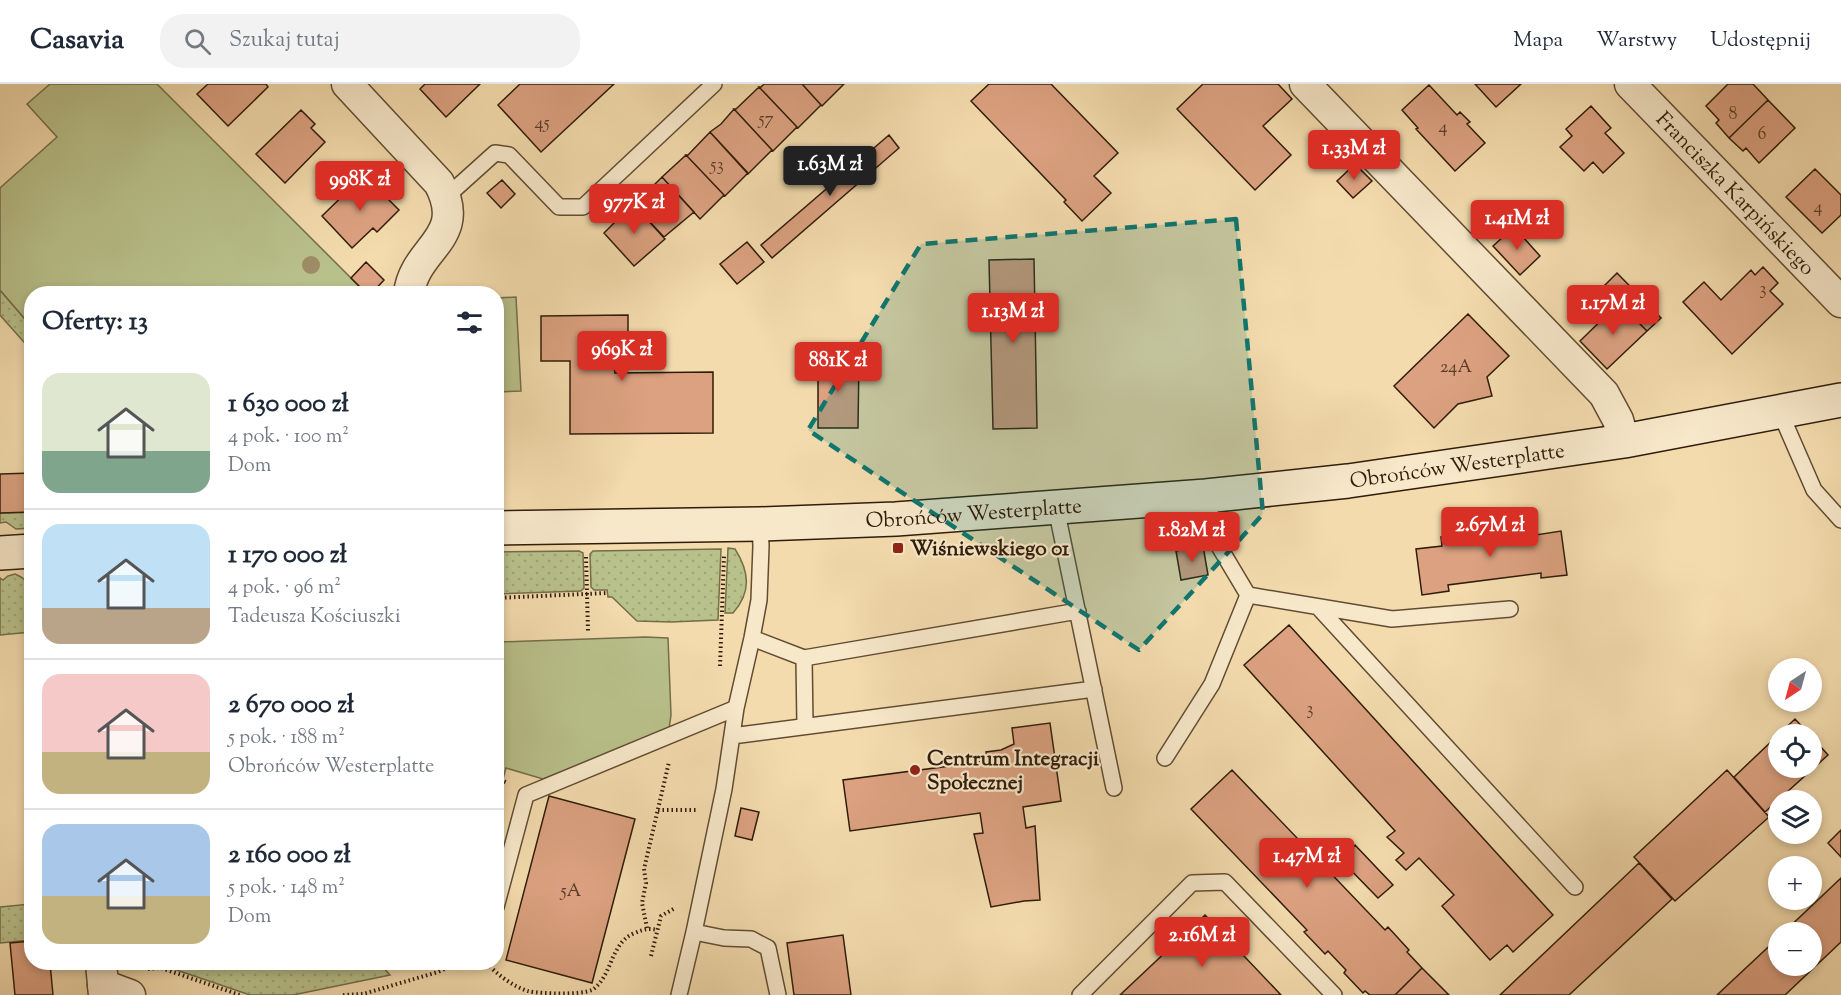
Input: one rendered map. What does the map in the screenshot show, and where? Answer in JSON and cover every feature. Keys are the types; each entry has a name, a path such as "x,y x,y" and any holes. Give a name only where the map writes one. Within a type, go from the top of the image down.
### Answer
{"street":[{"path":"1305,84 1604,394 1618,420 1624,441"},
{"name":"Franciszka Karpińskiego","path":"1630,84 1841,302"},
{"path":"355,86 439,183 446,198 449,216 446,228 418,269 410,286"},
{"name":"Obrońców Westerplatte","path":"504,528 760,524 896,519 1206,496 1348,481 1624,441 1841,400"},
{"path":"0,553 24,552"}],"lane":[{"path":"446,198 495,153 509,155 559,207 584,207 714,84"},
{"path":"1780,412 1814,490 1841,520"},
{"path":"1206,496 1217,543 1248,595 1392,619 1510,609"},
{"path":"1056,508 1114,788"},
{"path":"679,995 724,789 736,708 759,600 760,524"},
{"path":"1165,758 1212,684 1248,595"},
{"path":"1318,607 1575,887"},
{"path":"752,638 804,658 1078,611"},
{"path":"804,658 805,726"},
{"path":"732,735 1094,688"},
{"path":"504,877 526,795 736,708"},
{"path":"1080,995 1192,883 1225,882 1334,995"},
{"path":"694,932 724,938 752,939 768,948 778,995"}],"path":[{"path":"586,556 588,631"},
{"path":"504,598 607,594"},
{"path":"648,928 642,903 646,883 644,869 675,733"},
{"path":"651,956 661,916 676,907 698,912"},
{"path":"495,970 512,984 528,991 582,994 593,989 602,980 620,945 628,936 648,928 657,930"},
{"path":"116,982 155,970"},
{"path":"167,970 240,995"},
{"path":"343,995 363,994 442,970"}],"highlighted area":[{"path":"1236,219 1263,514 1139,650 808,430 921,244"}],"green space":[{"path":"50,84 157,84 359,286 24,286 24,318 0,290 0,188 57,137 27,104"},
{"path":"0,290 24,318 24,342 0,315"},
{"path":"516,297 521,391 504,392 504,298"},
{"path":"24,512 24,528 16,529 6,522 0,523 0,513"},
{"path":"728,548 735,549 746,573 746,589 733,613 725,613"},
{"path":"721,549 718,620 637,621 612,597 608,597 607,590 594,590 591,587 590,554 593,551"},
{"path":"579,551 583,553 584,588 581,591 504,594 504,552"},
{"path":"15,574 24,579 24,633 0,635 0,578 3,580"},
{"path":"668,638 671,715 669,729 543,779 506,768 504,775 504,642"},
{"path":"24,905 24,941 0,943 0,907"},
{"path":"177,970 385,970 390,975 293,995 250,995"}],"building":[{"path":"208,84 266,84 268,87 228,126 197,94"},
{"path":"425,84 480,84 446,117 420,89"},
{"path":"520,84 614,84 541,152 498,105"},
{"path":"764,84 802,84 821,105 798,128 759,87"},
{"path":"802,84 844,84 822,106"},
{"path":"989,84 1051,84 1118,153 1094,176 1111,193 1082,221 1064,202 1066,200 971,101"},
{"path":"1203,84 1278,84 1292,99 1263,126 1291,155 1255,190 1177,109"},
{"path":"1475,84 1521,84 1496,107"},
{"path":"1728,84 1753,84 1768,100 1729,138 1716,123 1719,120 1706,106"},
{"path":"1429,85 1457,115 1460,112 1470,122 1467,124 1485,143 1455,171 1416,129 1418,128 1402,110"},
{"path":"759,87 797,127 773,151 734,109"},
{"path":"1768,100 1795,128 1759,163 1746,148 1743,151 1729,138"},
{"path":"1591,106 1611,128 1605,133 1624,153 1603,173 1593,162 1584,171 1560,147 1572,136 1566,129"},
{"path":"734,109 772,150 748,174 710,132 721,124"},
{"path":"301,110 315,124 311,128 325,142 285,183 256,154"},
{"path":"710,132 748,173 725,196 686,155"},
{"path":"889,135 899,148 772,258 761,245"},
{"path":"686,155 724,195 700,219 662,177"},
{"path":"1355,164 1372,181 1353,198 1337,181"},
{"path":"1815,169 1841,195 1841,215 1822,233 1786,197"},
{"path":"364,175 399,210 377,232 373,228 352,248 322,216"},
{"path":"662,177 694,212 664,237 634,205"},
{"path":"502,180 515,194 501,208 487,193"},
{"path":"633,204 665,239 634,266 604,233"},
{"path":"1514,227 1540,256 1520,275 1493,246"},
{"path":"747,242 764,262 737,284 720,264"},
{"path":"1034,259 1037,428 993,429 989,260"},
{"path":"366,262 384,280 378,286 359,286 351,278"},
{"path":"1763,267 1778,283 1770,291 1783,304 1732,354 1683,302 1704,282 1721,300 1751,270 1755,275"},
{"path":"1617,273 1661,318 1647,331 1619,303 1610,312 1594,296"},
{"path":"1619,303 1647,331 1607,369 1580,341"},
{"path":"1468,314 1509,356 1487,377 1492,396 1458,404 1434,428 1394,386"},
{"path":"628,315 628,360 614,360 615,373 713,372 713,433 570,434 570,361 541,361 541,316"},
{"path":"818,359 859,359 858,428 818,428"},
{"path":"24,473 24,512 0,513 0,474"},
{"path":"1534,525 1536,535 1561,531 1567,575 1541,578 1541,573 1448,585 1449,591 1422,595 1416,549 1442,546 1441,537"},
{"path":"1203,546 1208,575 1181,580 1176,551"},
{"path":"1289,625 1553,915 1513,952 1507,945 1490,960 1442,906 1454,895 1419,858 1406,870 1396,860 1404,853 1387,837 1395,831 1244,665"},
{"path":"1795,719 1800,724 1790,724"},
{"path":"1050,723 1061,801 1023,807 1026,828 1035,826 1040,900 991,907 974,834 983,833 980,813 850,831 843,780 973,763 973,761 975,764 987,758 986,752 1001,750 1014,744 1012,728"},
{"path":"1768,745 1768,778 1803,778 1789,790 1768,790 1768,809 1765,812 1734,777"},
{"path":"1822,748 1828,755 1822,760"},
{"path":"1232,770 1385,930 1388,927 1409,950 1407,952 1422,968 1395,995 1370,995 1365,991 1363,993 1344,973 1346,970 1328,951 1325,954 1304,932 1307,930 1191,809"},
{"path":"1727,770 1768,816 1675,901 1634,857"},
{"path":"549,796 635,819 592,983 506,960"},
{"path":"741,808 759,812 752,840 735,836"},
{"path":"1841,830 1841,857 1828,843"},
{"path":"1355,845 1393,885 1378,898 1340,859"},
{"path":"1639,863 1672,899 1569,995 1500,995"},
{"path":"1841,878 1841,942 1822,960 1822,922 1795,922 1807,910 1822,910 1822,896"},
{"path":"1205,915 1281,995 1120,995"},
{"path":"843,935 851,995 794,995 787,943"},
{"path":"24,942 24,970 51,970 53,995 15,995 10,943"},
{"path":"1768,947 1768,976 1805,976 1785,995 1717,995"},
{"path":"1422,968 1449,995 1395,995"}],"place":[{"name":"Wiśniewskiego 01","path":"898,548"},
{"name":"Centrum Integracji Społecznej","path":"915,770"}]}
